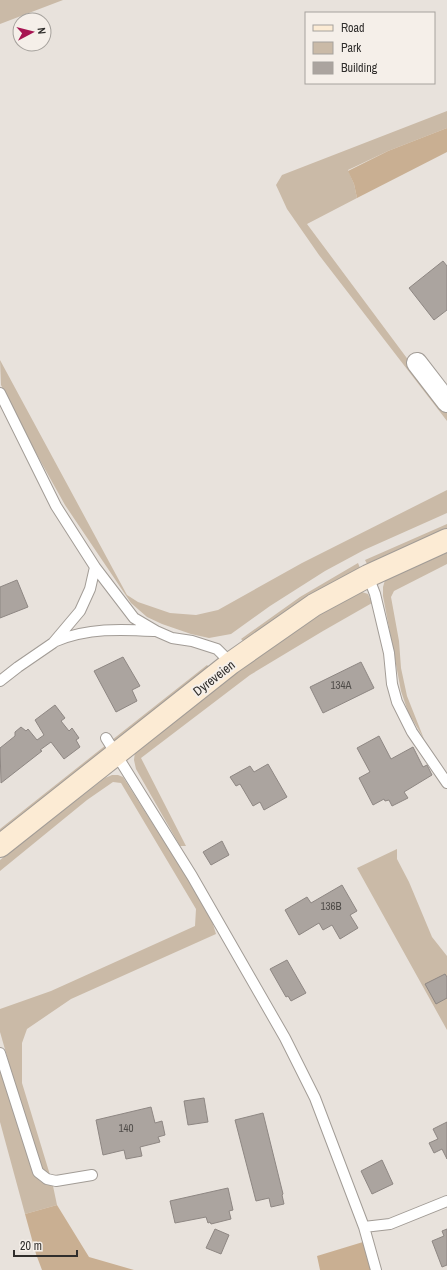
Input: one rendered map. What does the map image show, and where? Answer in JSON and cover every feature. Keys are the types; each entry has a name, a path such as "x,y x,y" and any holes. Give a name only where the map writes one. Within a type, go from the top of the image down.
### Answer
{"main road":[{"name":"Dyreveien","path":"0,846 111,747 232,664 314,605 368,576 447,540"}],"street":[{"path":"417,363 447,402"}],"lane":[{"path":"0,393 56,506 95,567 134,618 156,631 172,638 192,641 217,649 232,664"},
{"path":"53,642 80,611 90,590 95,567"},
{"path":"368,576 376,594 389,653 392,684 397,702 412,732 447,783"},
{"path":"0,681 18,666 53,642 71,635 96,630 129,629 156,631"},
{"path":"111,747 192,876 285,1038 315,1098 364,1227 376,1270"},
{"path":"0,1053 38,1172 47,1180 56,1181 92,1175"},
{"path":"364,1227 390,1224 447,1201"}],"green space":[{"path":"0,0 63,0 32,12 12,12 12,19 0,24"},
{"path":"447,111 447,128 388,151 348,170 354,184 357,198 307,224 447,412 447,421 319,255 287,209 276,185 282,175"},
{"path":"0,360 127,595 138,602 170,613 196,615 218,610 302,563 447,490 447,513 364,550 325,571 270,606 231,634 209,638 191,634 147,617 131,603 65,505 22,428 1,385"},
{"path":"447,524 447,529 367,564 365,560"},
{"path":"447,551 447,564 394,591 391,597 399,641 401,668 407,696 424,739 408,712 401,691 383,596 383,587 385,580"},
{"path":"358,563 360,568 306,598 244,642 241,639 300,597"},
{"path":"362,592 368,594 372,603 250,675 141,758 186,846 180,846 136,769 134,760 135,751 245,666 324,612"},
{"path":"207,665 210,668 114,743 112,740"},
{"path":"106,745 109,747 0,834 0,829"},
{"path":"112,775 123,777 181,868 212,921 216,934 71,999 27,1029 22,1043 22,1083 50,1175 42,1169 23,1112 0,1032 0,1009 51,991 195,926 196,909 121,783 113,782 87,800 0,871 0,860 105,778"},
{"path":"397,849 397,859 409,882 432,937 447,956 447,1030 357,868"},
{"path":"0,1063 34,1173 40,1181 53,1186 57,1205 25,1214 0,1122"}],"shaded area":[{"path":"447,128 447,152 357,198 354,184 348,171 388,151"},
{"path":"57,1205 89,1257 134,1270 42,1270 25,1214"},
{"path":"363,1242 371,1270 320,1270 317,1256"}],"building":[{"path":"443,261 447,266 447,310 434,320 409,288"},
{"path":"17,580 28,607 0,618 0,587"},
{"path":"123,657 140,686 132,690 137,701 116,712 94,671"},
{"path":"361,662 374,688 323,713 310,687"},
{"path":"55,705 65,718 61,721 69,731 72,728 79,738 76,740 80,747 64,759 51,742 40,750 42,751 1,783 0,748 15,736 15,732 21,727 26,731 28,729 37,740 44,735 35,720"},
{"path":"379,736 391,759 413,747 423,767 427,765 432,775 404,792 408,798 392,806 389,800 385,801 384,799 373,805 359,778 370,772 357,748"},
{"path":"268,764 287,797 264,810 260,802 253,806 240,784 236,786 230,777 250,766 254,772"},
{"path":"222,841 229,855 211,865 203,852"},
{"path":"342,885 357,911 350,915 358,928 340,939 332,925 323,930 319,923 299,935 285,910 307,897 311,903"},
{"path":"287,960 306,993 291,1001 288,996 286,997 270,969"},
{"path":"445,974 447,977 447,998 436,1004 425,984"},
{"path":"204,1098 208,1122 188,1125 184,1101"},
{"path":"151,1107 155,1123 162,1121 165,1135 158,1137 160,1142 140,1147 142,1156 126,1159 124,1150 103,1155 96,1120"},
{"path":"263,1113 283,1194 284,1204 271,1207 269,1198 256,1201 235,1120"},
{"path":"447,1122 447,1159 442,1149 434,1153 429,1143 438,1139 433,1129"},
{"path":"382,1160 393,1184 372,1194 361,1171"},
{"path":"228,1188 233,1210 229,1211 231,1219 211,1224 210,1222 208,1223 206,1217 175,1223 170,1201"},
{"path":"215,1229 229,1235 221,1254 206,1248"},
{"path":"447,1229 447,1265 442,1267 432,1241 444,1236 442,1231"}]}
